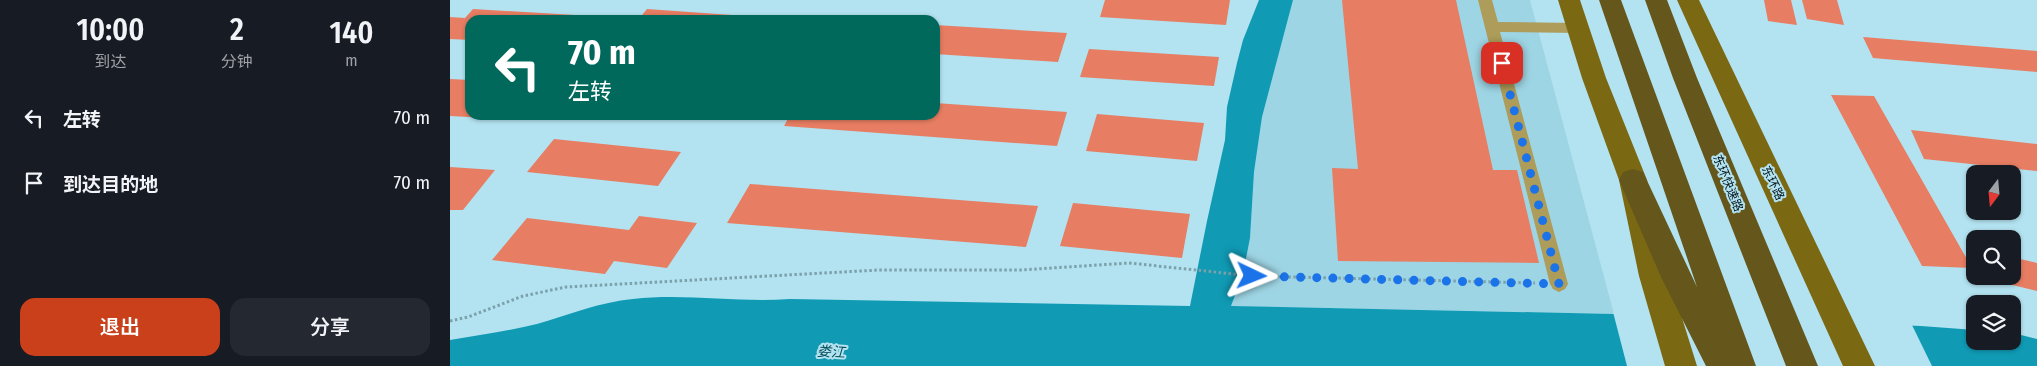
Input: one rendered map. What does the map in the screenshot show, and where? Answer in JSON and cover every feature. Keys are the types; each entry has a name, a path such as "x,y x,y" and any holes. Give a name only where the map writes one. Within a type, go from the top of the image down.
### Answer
{"highway":[{"path":"1610,0 1740,366"},
{"name":"东环快速路","path":"1656,0 1685,78 1802,366"},
{"path":"1633,180 1665,277 1723,366"}],"main road":[{"path":"1569,0 1577,28 1633,180"},
{"name":"东环路","path":"1688,0 1723,80 1821,282 1859,366"},
{"path":"1665,277 1681,366"}],"lane":[{"path":"1485,0 1559,284"},
{"path":"1492,27 1577,28"}],"path":[{"path":"450,321 468,317 522,296 566,287 879,270 1021,270 1128,263 1252,276 1559,284"}],"shaded area":[{"path":"1293,0 1530,0 1614,314 1231,306 1243,274 1250,238 1254,172 1262,117"}],"water":[{"name":"娄江","path":"1259,0 1293,0 1262,117 1254,172 1250,238 1243,274 1231,306 1614,314 1966,329 1966,350 2021,350 2021,335 2037,339 2037,366 450,366 450,340 537,324 596,306 653,297 1190,306 1225,140 1227,107 1243,40"}],"pier":[{"path":"1613,312 1911,323 1932,366 1627,366"}],"building":[{"path":"1105,0 1230,0 1226,25 1100,17"},
{"path":"1342,0 1456,0 1493,170 1517,170 1539,263 1338,261 1332,168 1358,169"},
{"path":"1764,0 1791,0 1797,25 1768,21"},
{"path":"1802,0 1837,0 1844,25 1807,19"},
{"path":"473,9 575,15 468,15"},
{"path":"647,9 731,15 642,15"},
{"path":"450,17 465,18 465,40 450,39"},
{"path":"940,25 1067,33 1058,62 940,54"},
{"path":"1863,37 2037,51 2037,72 1873,58"},
{"path":"1089,49 1219,57 1214,86 1080,77"},
{"path":"450,79 465,80 465,117 450,116"},
{"path":"1831,95 1874,96 1966,257 1966,268 1922,266"},
{"path":"940,103 1067,112 1057,146 784,126 787,120 940,120"},
{"path":"1097,114 1204,123 1197,161 1086,151"},
{"path":"1911,130 2037,144 2037,171 2021,169 2021,165 1980,165 1924,159"},
{"path":"554,139 681,152 658,186 527,172"},
{"path":"450,167 495,170 463,210 450,210"},
{"path":"750,184 1038,206 1026,247 727,223"},
{"path":"1073,203 1190,214 1182,258 1060,246"},
{"path":"639,216 697,223 667,268 614,261 605,274 492,260 527,218 629,230"},
{"path":"2021,259 2037,263 2037,291 2012,285 2021,285"}],"route":[{"path":"1252,276 1559,284 1502,63"}]}
